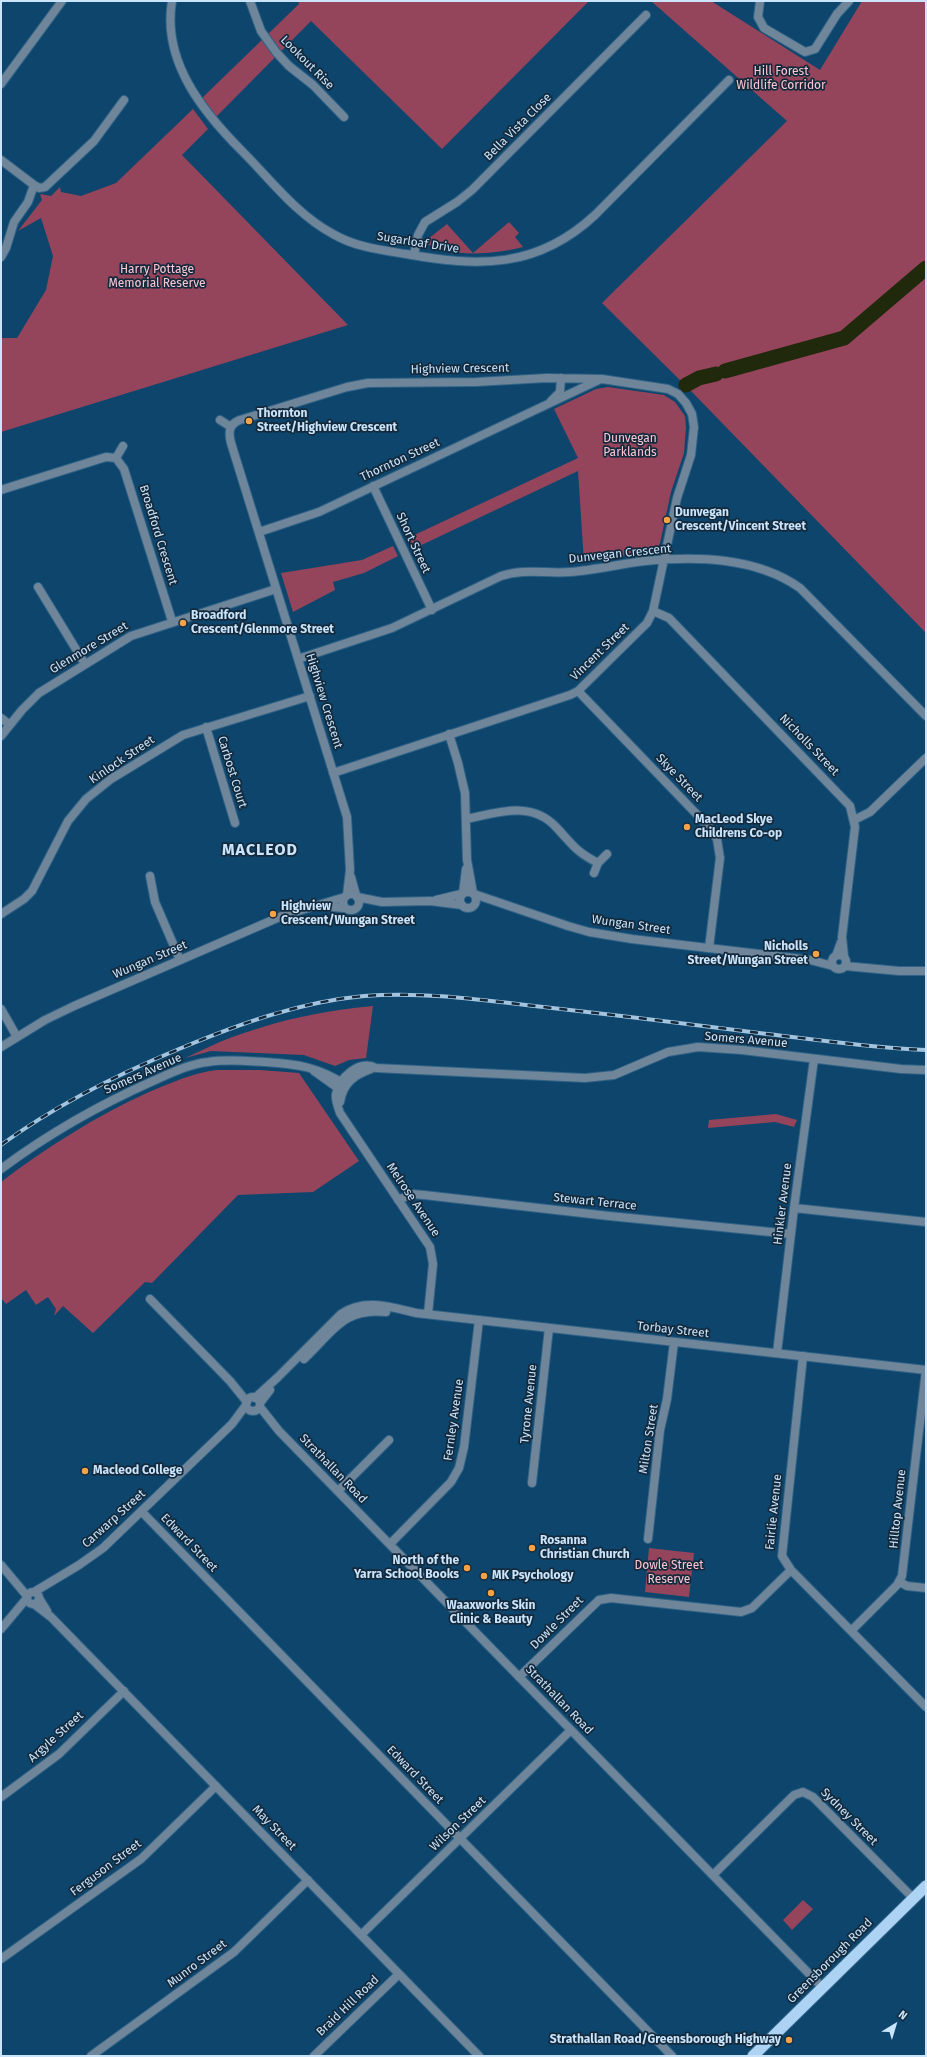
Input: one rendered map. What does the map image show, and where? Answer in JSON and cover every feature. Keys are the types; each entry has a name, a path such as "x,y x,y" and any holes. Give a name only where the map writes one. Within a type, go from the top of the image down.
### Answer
{"highway":[{"name":"Greensborough Road","path":"753,2056 926,1886"}],"street":[{"path":"1,84 62,1"},
{"name":"Sugarloaf Drive","path":"172,1 171,37 178,62 200,103 226,135 308,218 325,230 355,244 463,262 494,262 532,254 555,244 568,236 590,219 729,80"},
{"name":"Lookout Rise","path":"250,1 262,33 276,52 289,66 313,85 344,117"},
{"path":"760,1 758,17 764,28 805,52 815,49 837,14 849,1"},
{"name":"Bella Vista Close","path":"414,255 418,235 425,222 457,202 472,190 646,15"},
{"path":"1,160 34,185 40,188 45,187 87,149 100,134 124,100"},
{"path":"1,257 9,242 12,226 28,202 34,185"},
{"name":"Highview Crescent","path":"346,896 350,870 348,823 229,437 231,427 240,420 360,383 476,382 561,378 602,378 668,389 678,394 689,408"},
{"name":"Thornton Street","path":"549,403 559,395 561,378"},
{"path":"574,378 576,392"},
{"name":"Thornton Street","path":"259,532 311,515 549,403 576,392 602,378"},
{"name":"Vincent Street","path":"333,772 564,698 578,691 647,623 653,611 679,491 691,455 694,427 689,408"},
{"path":"220,420 231,427"},
{"path":"1,490 106,457 116,458 123,446"},
{"name":"Broadford Crescent","path":"116,458 124,469 172,621"},
{"name":"Short Street","path":"373,486 432,610"},
{"name":"Dunvegan Crescent","path":"298,659 380,633 432,610 501,576 518,571 569,572 664,560 729,561 745,565 793,583 807,593 926,716"},
{"path":"38,587 85,664"},
{"name":"Glenmore Street","path":"1,736 39,693 131,636 172,621 276,589"},
{"name":"Nicholls Street","path":"653,611 669,618 850,806 854,820 854,839 840,960"},
{"name":"Skye Street","path":"578,691 709,827 717,839 720,858 708,948"},
{"name":"Kinlock Street","path":"1,914 24,899 32,891 68,821 86,799 111,779 172,741 206,728 310,696"},
{"path":"1,718 10,725"},
{"name":"Carbost Court","path":"206,728 235,823"},
{"path":"382,902 357,896 346,896 342,901 344,908 349,911 382,902 430,901 462,905 466,908 473,906 476,902 473,894 467,860 463,781 449,734"},
{"path":"854,820 870,812 926,758"},
{"path":"466,819 511,810 534,812 551,822 575,849 598,863"},
{"path":"594,873 598,863 607,854"},
{"path":"462,905 459,899 462,894 467,860"},
{"name":"Highview Crescent","path":"350,870 357,896"},
{"path":"150,876 155,902 180,960"},
{"path":"430,901 462,894 468,891 473,894"},
{"name":"Wungan Street","path":"473,894 589,932 810,960 840,960 869,968 899,971 926,971"},
{"name":"Wungan Street","path":"1,1047 56,1014 282,916 346,896"},
{"path":"357,896 359,902 357,908"},
{"name":"Wungan Street","path":"473,906 501,903"},
{"name":"Wungan Street","path":"313,906 344,908"},
{"path":"1,1009 18,1037"},
{"name":"Somers Avenue","path":"1,1170 52,1133 84,1115 126,1093 183,1068 207,1062 227,1060 292,1064 312,1069 342,1087 359,1074 376,1068 585,1078 614,1075 668,1052 698,1047 742,1050 926,1070"},
{"name":"Hinkler Avenue","path":"777,1353 814,1058"},
{"name":"Melrose Avenue","path":"342,1087 339,1110 344,1122 428,1243 432,1253 433,1264 428,1314"},
{"name":"Stewart Terrace","path":"398,1200 412,1194 424,1195 609,1216 791,1234"},
{"path":"794,1208 926,1222"},
{"name":"Strathallan Road","path":"150,1299 822,1987"},
{"name":"Torbay Street","path":"360,1309 428,1314 926,1370"},
{"name":"Carwarp Street","path":"1,1629 33,1597 103,1548 341,1322 360,1309"},
{"name":"Fernley Avenue","path":"390,1544 445,1488 459,1468 464,1447 479,1320"},
{"name":"Tyrone Avenue","path":"532,1483 549,1328"},
{"name":"Milton Street","path":"648,1539 660,1430 667,1399 674,1342"},
{"name":"Fairlie Avenue","path":"803,1356 781,1547 783,1560 791,1570 926,1707"},
{"name":"Hilltop Avenue","path":"900,1582 903,1572 926,1370"},
{"path":"338,1491 389,1440"},
{"name":"Edward Street","path":"142,1512 672,2056"},
{"name":"May Street","path":"1,1565 479,2056"},
{"name":"Dowle Street","path":"519,1677 591,1605 599,1600 611,1598 741,1612 752,1608 791,1570"},
{"path":"851,1631 900,1582 907,1586 926,1588"},
{"name":"Argyle Street","path":"1,1797 59,1754 124,1691"},
{"name":"Wilson Street","path":"361,1934 571,1730"},
{"name":"Ferguson Street","path":"1,1959 141,1859 216,1786"},
{"name":"Sydney Street","path":"713,1875 794,1795 803,1792 813,1797 913,1898"},
{"name":"Munro Street","path":"91,2056 234,1952 308,1880"},
{"name":"Braid Hill Road","path":"314,2056 399,1974"}],"green space":[{"path":"298,1 589,1 442,149 311,21 216,117 201,99 299,4"},
{"name":"Hill Forest Wildlife Corridor","path":"651,1 711,1 820,70 862,1 926,1 926,633 691,391 602,303 787,121"},
{"name":"Harry Pottage Memorial Reserve","path":"193,109 208,129 182,155 348,325 1,432 1,338 17,338 46,290 53,256 41,218 18,231 42,200 40,194 51,196 60,187 61,192 81,196 116,183"},
{"path":"509,222 519,233 515,237 523,247 488,253 474,253"},
{"path":"447,224 473,253 461,253 437,248 427,244 428,239"},
{"name":"Dunvegan Parklands","path":"608,387 664,395 675,402 685,416 686,427 684,453 671,492 660,543 656,550 584,562 578,471 413,549 408,538 578,458 554,409 596,389"},
{"path":"393,546 398,556 364,573 333,582 335,590 293,612 281,573 362,560"},
{"path":"373,1006 366,1058 349,1060 335,1066 304,1055 211,1051 185,1058 227,1039 273,1024 322,1013"},
{"path":"216,1070 260,1070 299,1073 359,1161 313,1192 238,1195 152,1283 145,1282 93,1333 63,1306 54,1316 56,1309 48,1297 36,1305 26,1290 6,1304 1,1298 1,1182 54,1144 129,1101 198,1073"},
{"path":"776,1114 797,1120 794,1127 775,1122 708,1128 709,1120"},
{"name":"Dowle Street Reserve","path":"649,1548 694,1553 689,1597 645,1592"},
{"path":"803,1900 813,1909 792,1930 783,1920"}],"waterway":[{"path":"725,371 844,338 926,268"},
{"path":"686,385 699,378 716,374"}],"railway":[{"path":"1,1145 43,1117 109,1080 179,1049 270,1015 316,1003 364,996 411,995 481,1000 846,1044 926,1050"}],"place":[{"name":"Thornton Street/Highview Crescent","path":"249,421"},
{"name":"Dunvegan Crescent/Vincent Street","path":"667,520"},
{"name":"Broadford Crescent/Glenmore Street","path":"183,623"},
{"name":"MacLeod Skye Childrens Co-op","path":"687,827"},
{"name":"Highview Crescent/Wungan Street","path":"273,914"},
{"name":"Nicholls Street/Wungan Street","path":"816,954"},
{"name":"Macleod College","path":"85,1471"},
{"name":"Rosanna Christian Church","path":"532,1548"},
{"name":"North of the Yarra School Books","path":"467,1568"},
{"name":"MK Psychology","path":"484,1576"},
{"name":"Waaxworks Skin Clinic & Beauty","path":"491,1593"},
{"name":"Strathallan Road/Greensborough Highway","path":"789,2040"}],"district":[{"name":"MACLEOD","path":"260,851"}]}
